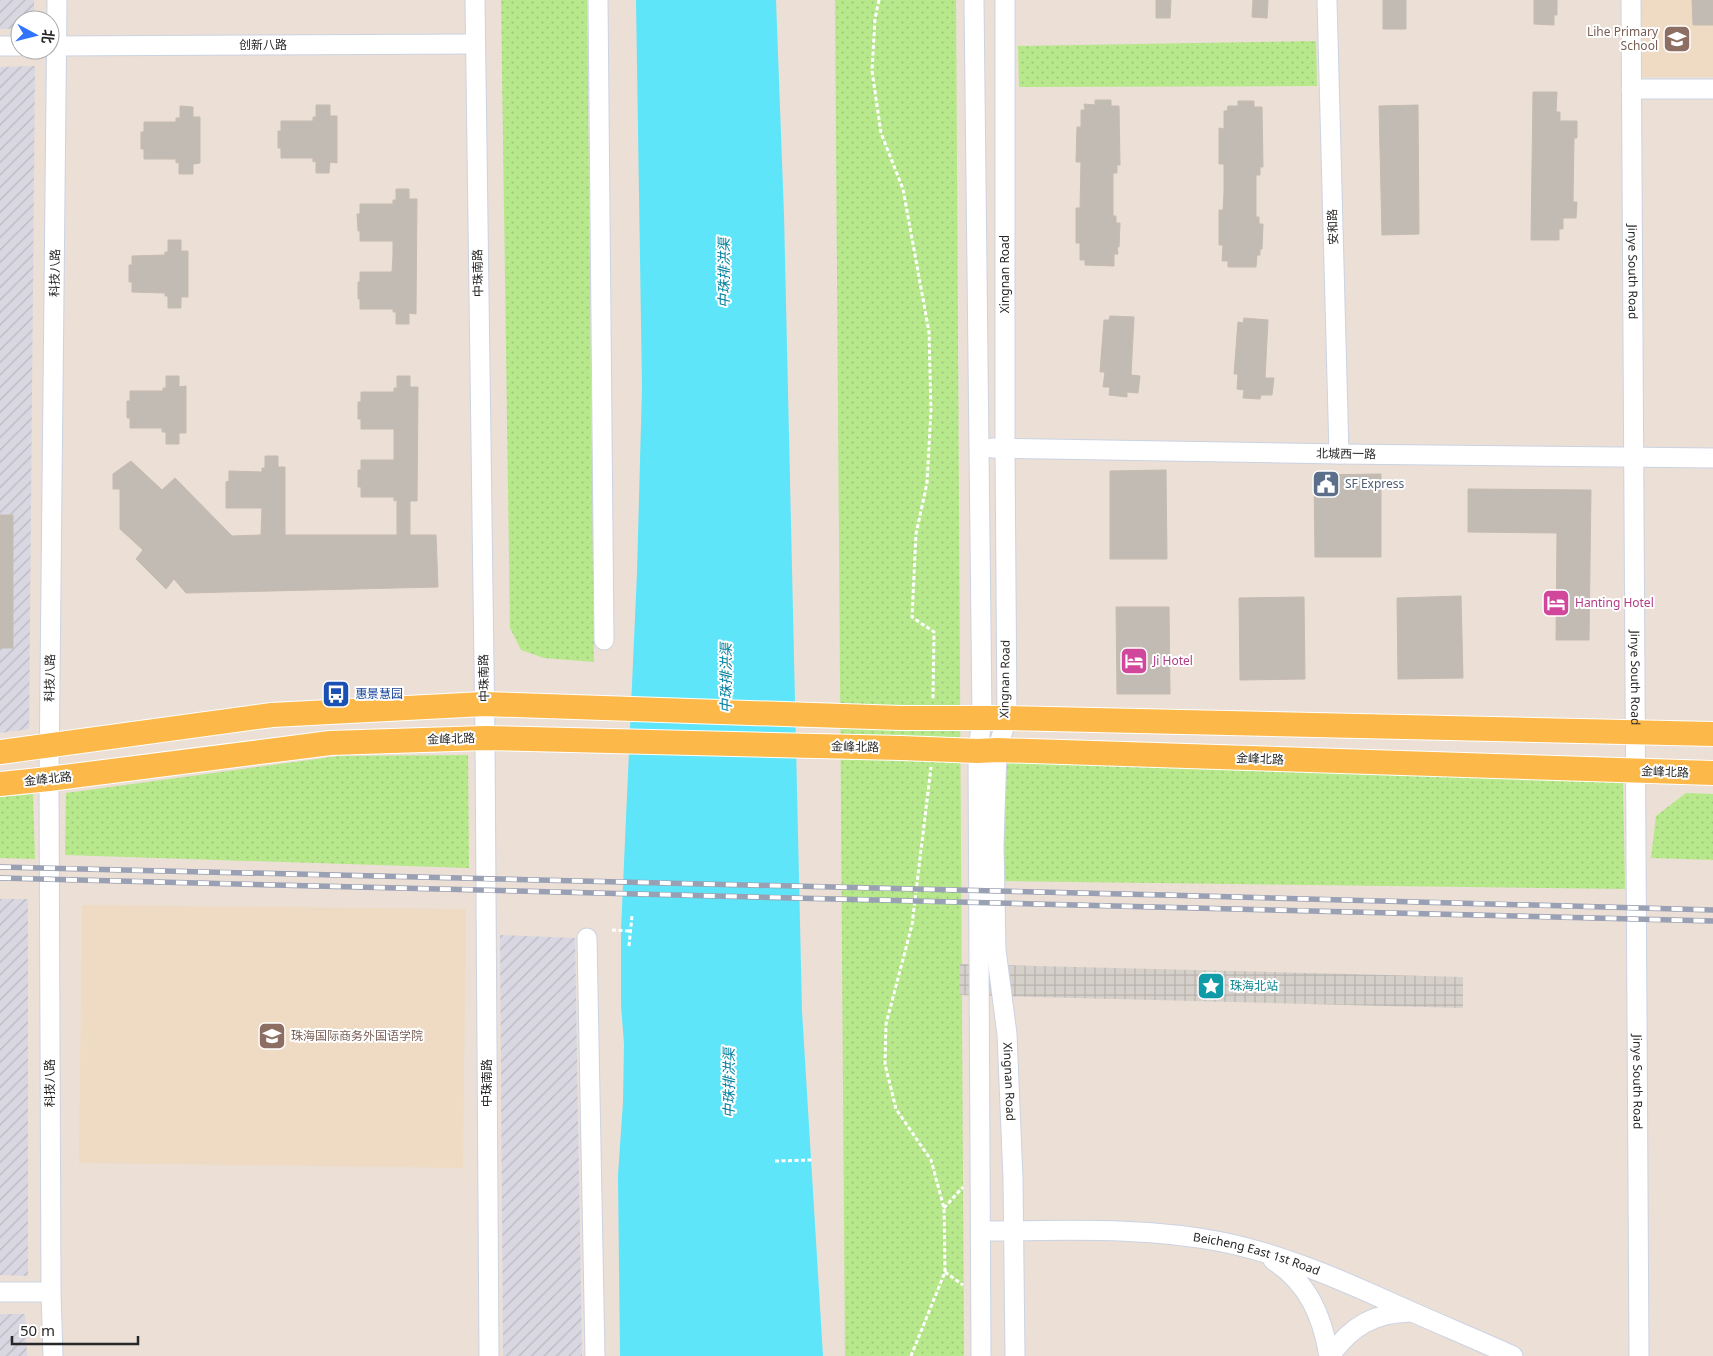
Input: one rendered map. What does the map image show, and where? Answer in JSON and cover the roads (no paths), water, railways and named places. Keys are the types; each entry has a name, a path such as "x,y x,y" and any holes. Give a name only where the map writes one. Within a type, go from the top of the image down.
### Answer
{"main road":[{"path":"0,752 272,715 484,704 901,718 1007,718 1713,734"},
{"name":"金峰北路","path":"0,784 330,743 485,738 901,748 1713,773"}],"street":[{"name":"中珠南路","path":"475,0 485,738 489,1356"},
{"path":"598,0 604,640"},
{"name":"Xingnan Road","path":"974,0 982,718 987,751 994,845 996,950 1007,1034 1016,1356"},
{"name":"Xingnan Road","path":"982,1356 981,1231 987,751 1007,718 1004,449 1005,0"},
{"name":"安和路","path":"1327,0 1339,454"},
{"name":"Jinye South Road","path":"1631,0 1639,1356"},
{"name":"创新八路","path":"60,46 475,44"},
{"name":"科技八路","path":"53,1356 51,1292 50,744 54,60"},
{"path":"1631,89 1713,89"},
{"name":"北城西一路","path":"979,448 1713,458"},
{"path":"587,938 596,1356"},
{"name":"Beicheng East 1st Road","path":"981,1231 1142,1232 1206,1240 1261,1252 1330,1276 1513,1356"},
{"path":"1261,1252 1283,1266 1301,1285 1316,1307 1325,1332 1330,1356"},
{"path":"0,1292 51,1292"},
{"path":"1330,1356 1341,1341 1356,1327 1394,1313 1414,1312"}],"water":[{"name":"中珠排洪渠","path":"636,0 776,0 784,215 802,1011 823,1356 620,1356 618,1175 623,1102 624,1044 621,1005 621,930 637,573 642,387"}],"railway":[{"path":"0,867 1713,910"},
{"path":"0,878 1713,921"}],"place":[{"name":"Lihe Primary School","path":"1677,39"},
{"name":"SF Express","path":"1326,484"},
{"name":"Hanting Hotel","path":"1556,603"},
{"name":"Ji Hotel","path":"1134,661"},
{"name":"惠景慧园","path":"336,694"},
{"name":"珠海北站","path":"1211,986"},
{"name":"珠海国际商务外国语学院","path":"272,1036"}]}
